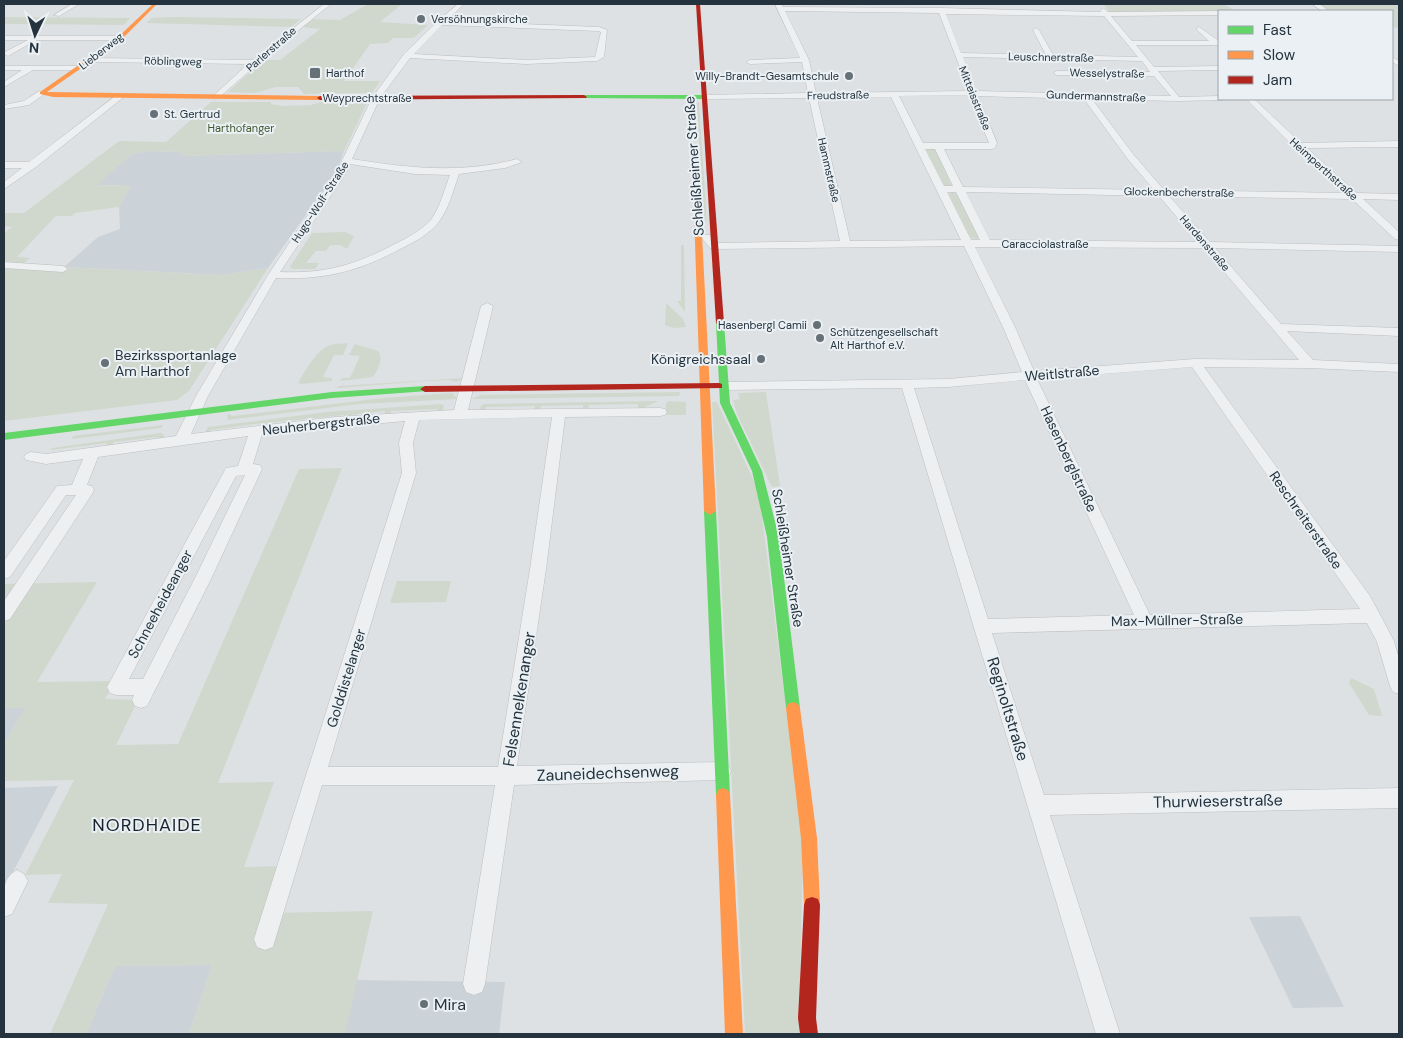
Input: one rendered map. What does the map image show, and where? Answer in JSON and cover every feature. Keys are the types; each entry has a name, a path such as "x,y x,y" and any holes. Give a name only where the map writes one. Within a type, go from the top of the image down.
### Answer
{"main road":[{"name":"Lieberweg","path":"42,92 91,60 120,38 155,4"},
{"path":"688,4 690,65"},
{"name":"Schleißheimer Straße","path":"698,4 725,403 730,418 753,462 763,489 773,537 809,838 812,894 807,1018 809,1034"},
{"name":"Schleißheimer Straße","path":"691,83 692,102"},
{"name":"Weyprechtstraße","path":"42,92 53,95 216,98 692,102 704,97"},
{"name":"Schleißheimer Straße","path":"697,201 734,1034"},
{"path":"703,332 712,336 720,332"},
{"name":"Neuherbergstraße","path":"4,437 354,392 467,387 724,386"}],"street":[{"path":"57,15 76,4"},
{"name":"Parlerstraße","path":"216,98 299,25 328,4"},
{"name":"Hugo-Wolf-Straße","path":"194,413 273,274 348,162 354,142 376,98 407,56 461,4"},
{"path":"1098,4 1177,99"},
{"path":"778,6 1106,14 1218,13"},
{"name":"Hammstraße","path":"778,6 805,60 846,244"},
{"name":"Mitteisstraße","path":"919,146 992,146 940,10"},
{"path":"407,56 526,62 592,59 600,57 605,32 599,29 439,24"},
{"path":"1199,29 1218,43"},
{"path":"1036,30 1052,57"},
{"path":"4,38 120,38"},
{"path":"8,54 34,39"},
{"path":"1132,43 1218,43"},
{"name":"Leuschnerstraße","path":"958,55 1145,59"},
{"name":"Röblingweg","path":"91,60 255,62"},
{"path":"750,62 805,60"},
{"path":"4,68 79,68"},
{"path":"4,85 31,68"},
{"name":"Wesselystraße","path":"1057,72 1218,68"},
{"path":"4,107 18,106 26,103 42,92"},
{"name":"Freudstraße","path":"704,97 972,93"},
{"name":"Gundermannstraße","path":"972,93 1177,99 1218,98"},
{"name":"Hasenberglstraße","path":"894,94 1009,327 1029,376 1145,620"},
{"path":"4,186 121,96"},
{"name":"Hardenstraße","path":"1086,96 1123,147 1160,192 1208,245 1309,364"},
{"name":"Heimperthstraße","path":"1251,100 1298,146 1399,237"},
{"path":"1298,146 1399,144"},
{"path":"938,146 987,244"},
{"path":"348,162 399,170 455,173 517,162"},
{"path":"4,165 33,165"},
{"path":"273,274 318,276 342,272 366,263 411,239 425,231 437,218 455,173"},
{"path":"940,189 959,189"},
{"name":"Glockenbecherstraße","path":"959,189 1399,197"},
{"path":"698,228 714,246"},
{"name":"Caracciolastraße","path":"714,246 968,243 1399,249"},
{"path":"4,265 63,268"},
{"path":"460,414 488,306"},
{"path":"1277,327 1399,332"},
{"name":"Weitlstraße","path":"724,386 907,384 988,380 1195,363 1309,364 1399,368"},
{"name":"Reschreiterstraße","path":"1195,363 1372,616 1385,640 1399,686"},
{"name":"Reginoltstraße","path":"907,384 1108,1034"},
{"name":"Neuherbergstraße","path":"31,457 46,459 256,431 413,416 660,412"},
{"path":"181,441 194,413"},
{"name":"Felsennelkenanger","path":"474,984 538,569 559,413"},
{"name":"Golddistelanger","path":"265,939 409,473 406,443 413,416"},
{"path":"244,470 256,431"},
{"path":"77,490 93,453"},
{"name":"Schneeheideanger","path":"255,469 144,693 116,687 230,472 244,470 255,469"},
{"path":"4,572 62,490 87,490 4,614"},
{"path":"220,492 244,492"},
{"path":"4,572 32,572"},
{"name":"Max-Müllner-Straße","path":"982,626 1145,620 1372,616"},
{"name":"Zauneidechsenweg","path":"315,776 507,776 722,770"},
{"name":"Thurwieserstraße","path":"1037,805 1399,798"},
{"path":"4,906 17,881"}],"shaded area":[{"path":"147,151 180,152 184,156 344,151 330,181 268,268 222,275 64,267 98,237 120,229 119,207 131,186 96,185 132,154"},
{"path":"4,708 25,708 4,744"},
{"path":"58,786 4,889 4,788"},
{"path":"1300,916 1344,1007 1293,1008 1249,917"},
{"path":"212,965 189,1034 86,1034 115,966"},
{"name":"Mira","path":"352,980 505,982 499,1034 340,1034"}],"green space":[{"name":"Harthofanger","path":"368,4 402,4 380,22 428,25 414,38 393,38 388,43 370,44 344,81 380,81 372,93 304,94 298,87 276,87 255,93 228,92 263,60 280,60 320,29 303,27 313,19 340,20"},
{"path":"1103,4 1224,4 1233,10 1218,11 1111,13"},
{"path":"1319,4 1399,4 1399,28 1393,27 1393,10 1328,10"},
{"path":"4,17 130,18 124,25 4,24"},
{"path":"152,18 301,19 291,27 146,23"},
{"name":"Bezirkssportanlage Am Harthof","path":"211,102 271,102 271,104 283,106 311,105 321,102 367,103 344,151 184,156 180,152 147,151 132,154 97,185 131,186 119,207 75,213 72,216 56,216 17,257 30,258 22,265 222,275 268,268 189,391 177,400 4,421 4,233 12,227 4,226 4,213 24,213 119,141 166,142"},
{"path":"697,103 699,103 707,223 703,216"},
{"path":"933,148 937,150 952,187 942,185 925,150"},
{"path":"952,192 957,194 979,237 977,239 968,237 947,195"},
{"path":"345,232 354,236 347,249 340,245 330,245 326,251 316,251 306,263 319,263 315,269 293,269 290,267 312,233"},
{"path":"681,245 684,245 685,312 677,301 681,301"},
{"path":"666,303 683,319 686,327 673,328 665,325"},
{"path":"348,343 343,355 334,355 323,377 332,378 332,381 298,383 311,362 323,349 333,344"},
{"path":"355,344 378,351 380,361 378,368 373,377 339,381 343,378 350,378 360,356 349,355"},
{"path":"464,378 456,382 450,380 426,381 337,388 339,386"},
{"path":"680,392 679,396 472,399 481,395"},
{"path":"766,392 780,486 772,487 737,414 733,400 740,399 738,393"},
{"path":"452,393 458,399 360,404 227,420 228,414 233,416 383,398"},
{"path":"658,401 641,409 638,409 638,404 589,405 588,410 583,410 583,405 541,406 539,411 534,411 535,406 486,407 484,412 479,412 484,404"},
{"path":"669,401 686,402 686,415 666,415 666,403"},
{"path":"712,402 717,402 759,492 803,844 799,1034 745,1034"},
{"path":"441,404 444,406 442,413 437,413 438,409 391,411 390,416 385,416 385,411 351,415 349,420 344,420 344,415 268,423 267,428 262,428 263,423 210,430 209,435 203,436 208,427 327,412"},
{"path":"163,425 161,428 72,439 73,436"},
{"path":"161,433 164,435 162,441 157,442 158,437 114,442 111,447 106,448 107,443 51,450 52,448"},
{"path":"342,468 218,783 274,782 244,867 284,866 269,913 373,911 345,1034 189,1034 212,965 115,966 86,1034 50,1034 108,904 48,903 62,874 25,875 74,780 4,781 4,744 25,708 4,708 4,584 97,582 37,682 115,681 105,699 138,700 116,745 178,744 299,469"},
{"path":"397,581 451,581 446,602 390,603"},
{"path":"1351,678 1374,689 1382,716 1369,715 1349,683"}],"traffic: fast":[{"path":"584,97 704,97"},
{"path":"720,323 725,403 757,471 773,537 793,708"},
{"path":"4,437 332,395 425,389"},
{"path":"710,511 723,795"}],"traffic: slow":[{"path":"42,93 118,40 155,4"},
{"path":"42,93 53,95 320,98"},
{"path":"697,214 710,511"},
{"path":"793,708 809,838 812,905"},
{"path":"723,795 734,1034"}],"traffic: jam":[{"path":"698,4 720,323"},
{"path":"320,98 584,97"},
{"path":"425,389 719,386"},
{"path":"809,1034 807,1018 812,905"}],"place":[{"name":"Versöhnungskirche","path":"421,19"},
{"name":"Harthof","path":"315,73"},
{"name":"Willy-Brandt-Gesamtschule","path":"849,76"},
{"name":"St. Gertrud","path":"154,114"},
{"name":"Hasenbergl Camii","path":"817,325"},
{"name":"Schützengesellschaft Alt Harthof e.V.","path":"820,338"},
{"name":"Königreichssaal","path":"761,359"},
{"name":"Bezirkssportanlage Am Harthof","path":"105,363"},
{"name":"Mira","path":"424,1004"}],"district":[{"name":"NORDHAIDE","path":"147,825"}]}
